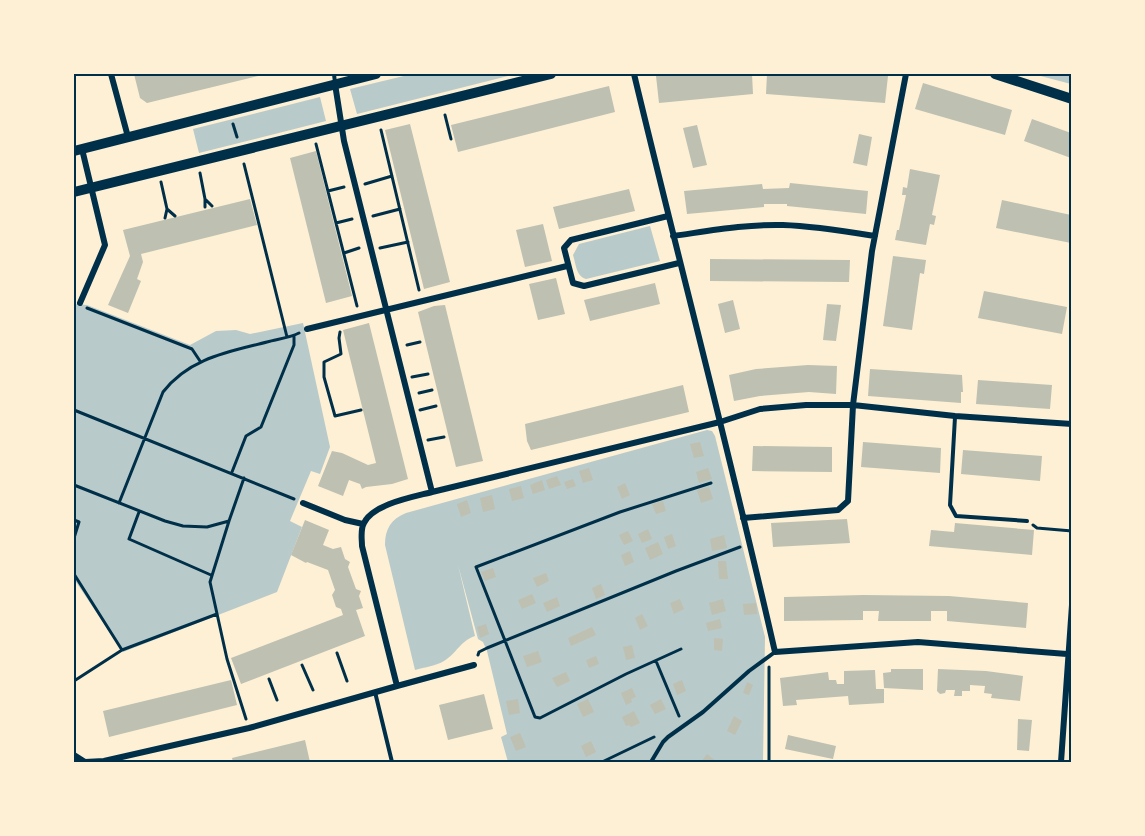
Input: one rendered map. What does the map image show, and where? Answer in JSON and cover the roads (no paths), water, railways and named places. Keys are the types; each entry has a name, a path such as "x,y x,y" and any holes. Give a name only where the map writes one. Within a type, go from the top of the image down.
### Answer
{"main road":[{"path":"78,150 230,111 335,78 376,74"},
{"path":"74,192 550,74"},
{"path":"995,74 1071,99"}],"street":[{"path":"111,74 128,137"},
{"path":"634,74 775,652 918,642 1067,654"},
{"path":"743,518 838,510 848,501 853,405 875,236 906,74"},
{"path":"335,78 345,141 432,492"},
{"path":"78,150 91,188 105,245 78,305"},
{"path":"668,216 571,240 564,248 567,266 573,283 585,286 679,263"},
{"path":"673,236 732,227 782,225 829,228 875,236"},
{"path":"307,329 567,266"},
{"path":"397,686 362,546 363,524 385,505 720,422 760,409 806,405 853,405 955,416 1071,424"},
{"path":"303,503 345,520 363,524"},
{"path":"1061,762 1071,605"},
{"path":"74,754 85,762 104,761 249,728 474,665"}],"lane":[{"path":"955,416 950,506 956,516 1027,520"},
{"path":"651,762 668,737 775,652"},
{"path":"375,692 392,762"}]}
